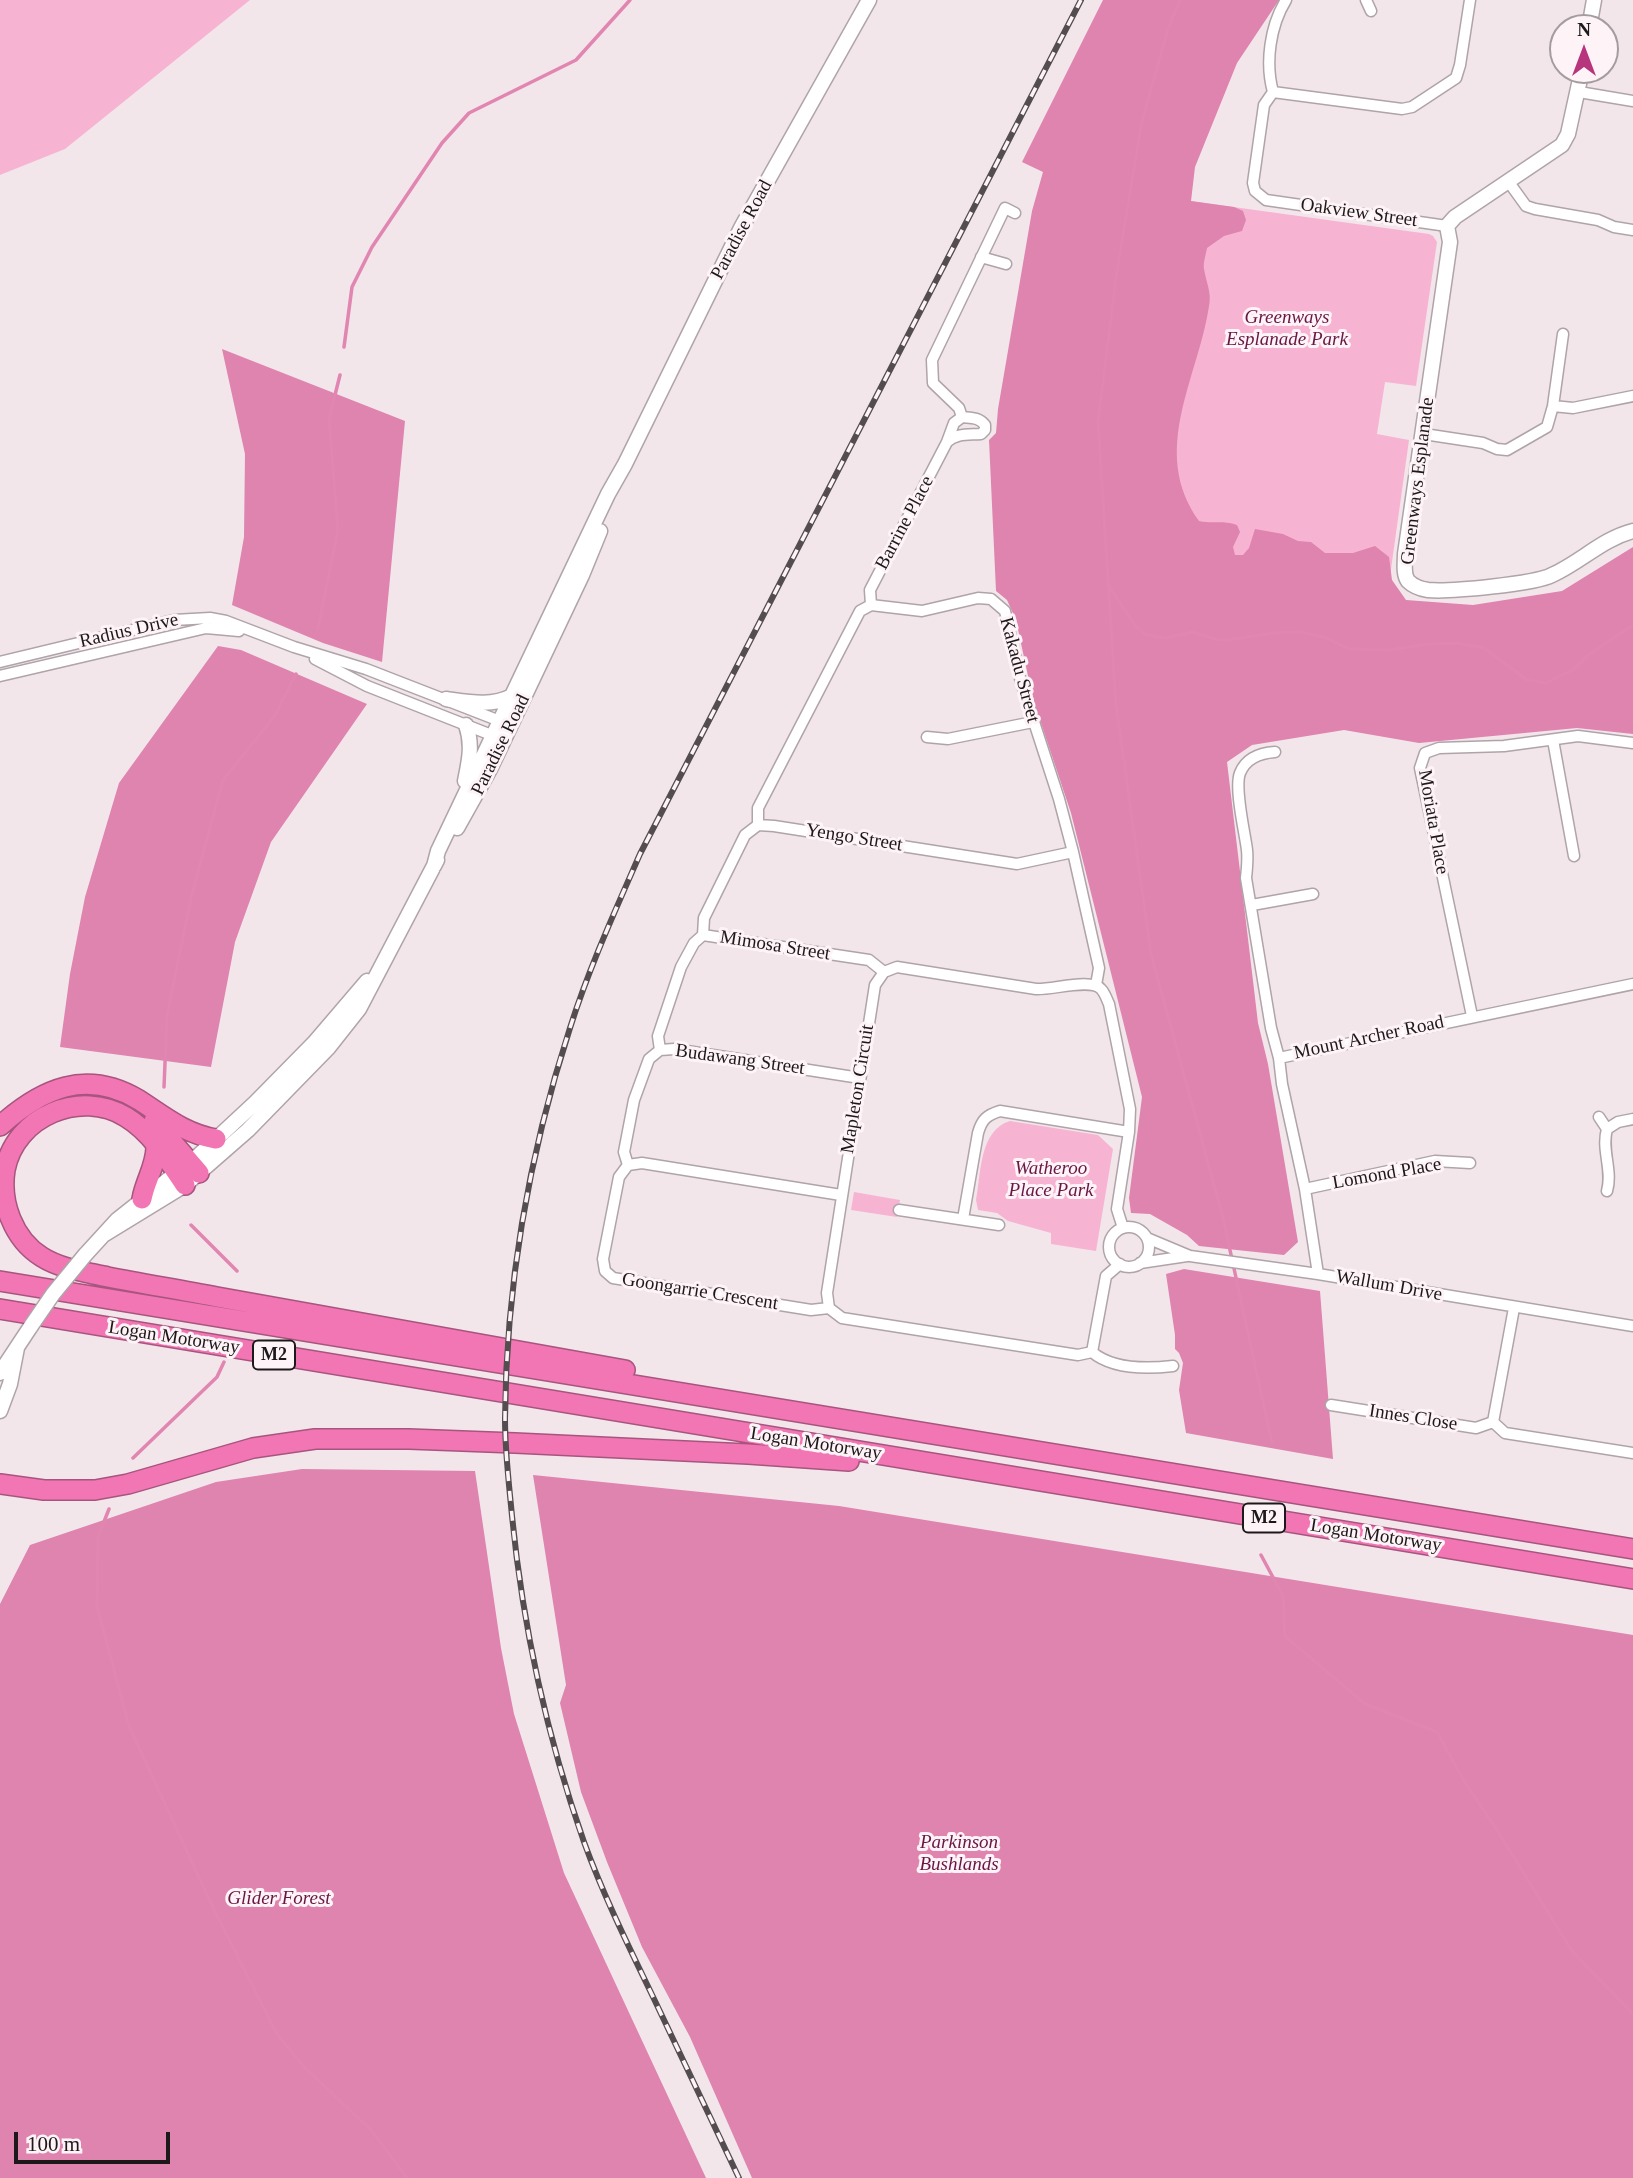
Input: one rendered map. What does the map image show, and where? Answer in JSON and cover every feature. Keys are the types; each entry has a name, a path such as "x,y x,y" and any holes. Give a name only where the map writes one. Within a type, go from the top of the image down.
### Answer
{"highway":[{"path":"0,1126 30,1101 55,1090 79,1085 101,1087 125,1094 182,1128 216,1139"},
{"path":"188,1173 156,1147 137,1125 125,1116 96,1106 64,1108 39,1119 21,1136 9,1156 5,1169 6,1207 22,1240 49,1261 91,1273 755,1394 835,1410 864,1423"},
{"path":"158,1115 154,1121 188,1173"},
{"path":"142,1199 144,1186 156,1158 156,1147"},
{"name":"Logan Motorway","path":"0,1281 1633,1549"},
{"name":"Logan Motorway","path":"0,1309 1633,1579"},
{"path":"0,1484 73,1491 113,1488 253,1448 315,1439 409,1439 528,1444 748,1454 870,1463 895,1457"},
{"path":"0,1497 27,1488"}],"street":[{"name":"Paradise Road","path":"506,724 512,696 608,494 741,228 869,0"},
{"name":"Oakview Street","path":"1286,0 1277,15 1272,43 1268,75 1273,92 1264,105 1253,183 1255,191 1260,197 1447,226"},
{"path":"1273,92 1402,109 1412,107 1456,78 1470,0"},
{"path":"1447,226 1455,217 1562,145 1568,134 1580,84"},
{"path":"1579,92 1633,101"},
{"path":"1508,181 1526,206 1633,230"},
{"path":"947,442 952,438 981,434 985,425 982,420 961,417 959,408 933,383 932,360 1005,208 1015,213"},
{"name":"Greenways Esplanade","path":"1447,226 1450,242 1405,554 1407,580 1416,587 1428,590 1539,579 1552,576 1614,536 1633,531"},
{"path":"981,257 1006,264"},
{"path":"1424,434 1483,443 1507,450 1547,427 1553,406 1563,334"},
{"path":"1553,406 1573,408 1633,396"},
{"name":"Barrine Place","path":"871,605 870,590 947,442 954,423 961,417"},
{"name":"Paradise Road","path":"434,866 438,851 462,800 506,724 582,575 625,464"},
{"name":"Kakadu Street","path":"871,605 922,611 978,598 990,599 1005,611 1032,722 1059,799 1073,852 1099,968 1096,985"},
{"path":"703,935 704,918 745,835 758,825 758,808 860,611 871,605"},
{"name":"Radius Drive","path":"0,662 191,617 226,621 294,648 366,669 506,724"},
{"name":"Radius Drive","path":"0,676 206,628 256,634"},
{"name":"Radius Drive","path":"294,648 367,687 498,738"},
{"path":"0,671 47,659 81,657"},
{"path":"446,699 474,703 499,702 512,696"},
{"path":"928,737 948,739 1032,722"},
{"path":"462,800 471,748 466,725"},
{"name":"Moriata Place","path":"1472,1016 1420,768 1425,753 1439,748 1504,746 1578,736 1633,743"},
{"name":"Paradise Road","path":"105,1234 188,1173 284,1095 347,1026 397,941 434,866 480,789 498,738"},
{"path":"1553,740 1574,856"},
{"path":"1275,752 1262,753 1251,758 1240,773 1239,785 1247,853 1246,878 1270,1028 1279,1058"},
{"name":"Yengo Street","path":"758,825 1017,864 1073,852"},
{"path":"1252,905 1313,894"},
{"name":"Mimosa Street","path":"660,1050 658,1035 681,967 694,943 703,935 869,960 884,972"},
{"name":"Paradise Road","path":"0,1373 53,1294 117,1220 142,1199 188,1173 216,1139 263,1096 320,1036 397,941"},
{"path":"884,972 897,967 1036,989 1050,990 1086,984 1096,985 1102,990 1109,1004 1130,1109 1117,1209 1123,1228"},
{"name":"Mapleton Circuit","path":"829,1308 827,1293 875,985 884,972"},
{"name":"Mount Archer Road","path":"1318,1274 1305,1189 1282,1084 1279,1058 1633,984"},
{"name":"Budawang Street","path":"628,1165 624,1152 634,1100 649,1059 660,1050 674,1049 860,1079"},
{"path":"963,1219 978,1132 981,1121 989,1114 1000,1111 1129,1132"},
{"path":"1600,1117 1607,1129 1605,1144 1611,1177 1607,1191"},
{"path":"1607,1129 1618,1122 1633,1119"},
{"name":"Lomond Place","path":"1305,1189 1435,1161 1470,1163"},
{"path":"628,1165 642,1163 841,1195"},
{"name":"Goongarrie Crescent","path":"628,1165 619,1177 603,1259 605,1271 613,1278 811,1310 829,1308"},
{"path":"900,1210 999,1225"},
{"path":"1140,1263 1147,1255 1147,1238 1134,1227 1123,1228 1113,1234 1109,1245 1112,1256 1121,1265 1130,1266 1190,1256"},
{"name":"Wallum Drive","path":"1147,1238 1190,1256 1268,1266 1633,1326"},
{"path":"1092,1352 1106,1276 1121,1265"},
{"path":"829,1308 842,1318 1078,1355 1092,1352"},
{"path":"1514,1308 1493,1422 1505,1433 1633,1453"},
{"name":"Paradise Road","path":"0,1411 10,1384 17,1348"},
{"path":"1092,1352 1102,1361 1150,1368 1173,1366"},
{"name":"Innes Close","path":"1331,1405 1476,1428 1493,1422"}],"green space":[{"path":"0,0 250,0 65,149 0,175"},
{"path":"1103,0 1279,0 1237,63 1195,167 1191,201 1234,207 1243,211 1246,220 1242,231 1224,236 1207,248 1204,261 1210,301 1177,441 1178,468 1185,495 1199,521 1237,525 1240,532 1233,547 1235,555 1243,555 1249,548 1255,529 1311,542 1325,553 1353,553 1375,546 1389,557 1392,580 1406,600 1473,605 1562,591 1633,547 1633,734 1577,728 1419,743 1344,730 1252,745 1227,762 1258,1023 1268,1064 1298,1242 1284,1255 1199,1246 1187,1235 1150,1214 1131,1213 1129,1198 1142,1097 1071,813 1033,699 1016,620 1007,600 996,591 989,440 996,433 1032,211 1043,172 1022,162"},
{"name":"Greenways Esplanade Park","path":"1190,201 1429,234 1437,242 1416,386 1385,382 1377,434 1409,440 1386,605 1173,559 1152,498"},
{"path":"222,349 405,421 382,662 323,643 232,605 244,537 245,454"},
{"path":"218,646 241,650 367,704 271,842 235,942 211,1067 60,1047 70,974 85,897 119,783"},
{"name":"Watheroo Place Park","path":"1010,1121 1098,1135 1113,1149 1096,1251 1051,1244 1051,1233 1008,1221 997,1213 978,1210 976,1200 983,1154 992,1134"},
{"path":"854,1192 900,1200 897,1217 851,1210"},
{"path":"1184,1269 1320,1291 1333,1459 1186,1433 1179,1390 1183,1363 1175,1349 1166,1274"},
{"name":"Glider Forest","path":"302,1469 475,1471 501,1648 514,1714 564,1873 706,2178 0,2178 0,1604 30,1545 216,1482"},
{"name":"Parkinson Bushlands","path":"533,1475 839,1506 1633,1635 1633,2178 752,2178 690,2037 642,1947 581,1792 560,1703 566,1685"}],"waterway":[{"path":"344,347 352,287 372,247 442,143 469,113 576,60 630,0"},
{"path":"1180,0 1168,29 1142,121 1117,271 1098,422 1116,705 1151,954 1223,1218 1272,1443"},
{"path":"318,628 338,530 329,419 340,375"},
{"path":"1109,586 1136,627 1146,635 1166,638 1193,632 1227,640 1301,632 1324,637 1349,649 1390,650 1457,643 1484,648 1527,680 1546,683 1574,669 1588,655 1633,625"},
{"path":"164,1087 167,1015 191,898 223,780 274,717 296,674"},
{"path":"191,1225 237,1271"},
{"path":"133,1458 217,1377 224,1362"},
{"path":"109,1509 98,1537 97,1606 129,1726 214,1910 277,2034 303,2066 372,2131 407,2178"},
{"path":"1261,1555 1283,1596 1285,1636 1365,1704 1437,1732 1464,1781 1572,1951 1633,2014"}],"railway":[{"path":"739,2178 592,1862 559,1763 538,1682 517,1558 505,1431 506,1369 515,1270 532,1172 555,1076 577,1006 640,854 1081,0"}]}
